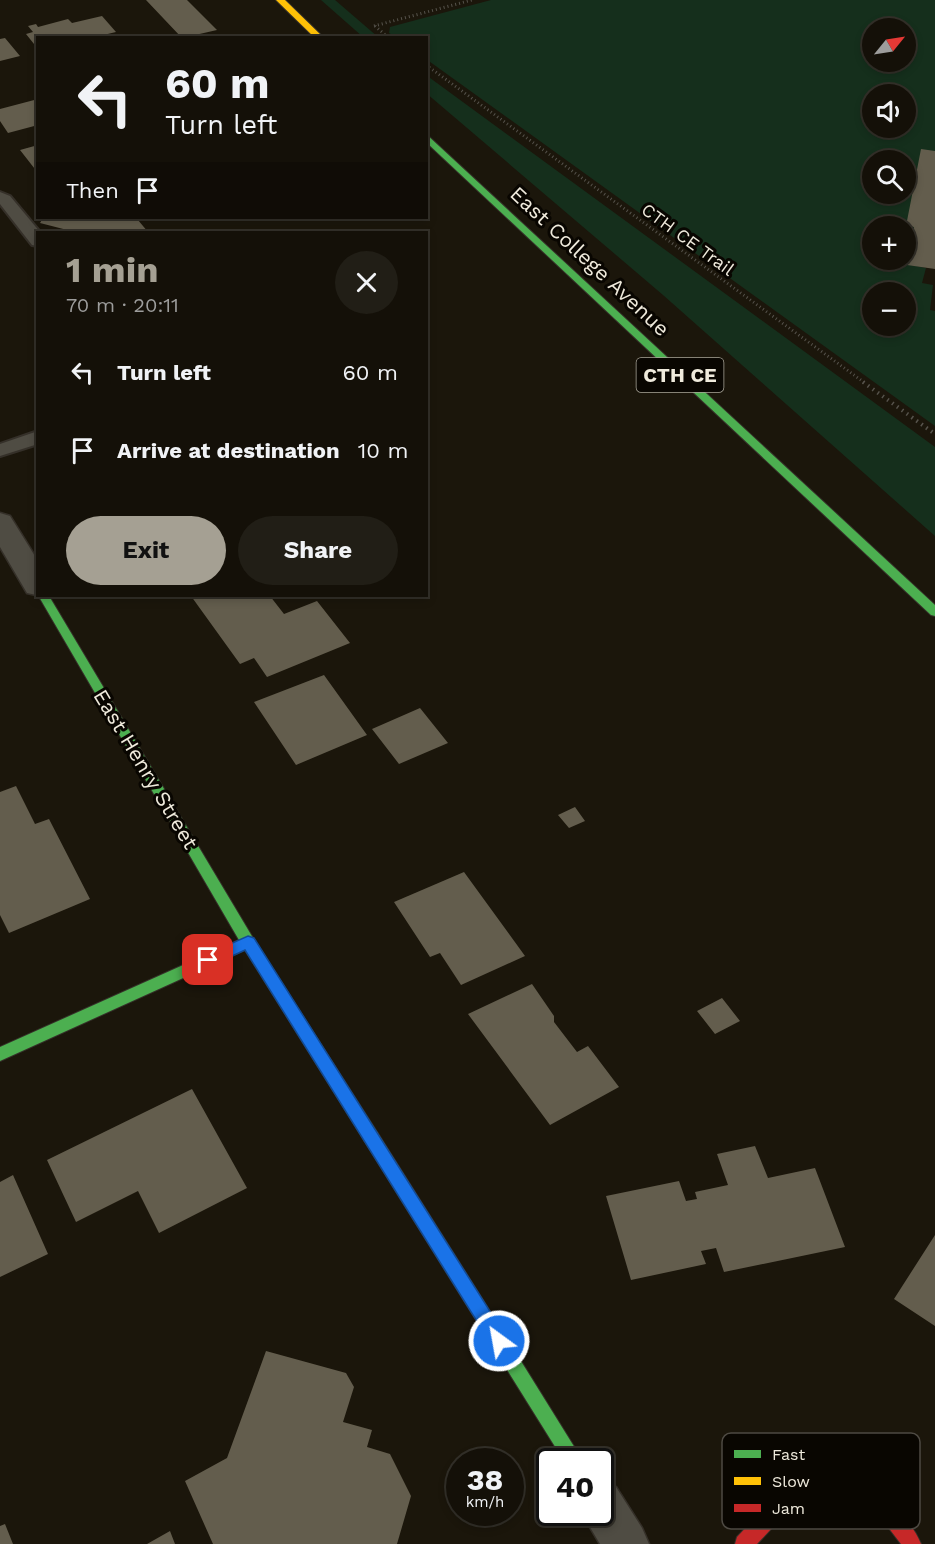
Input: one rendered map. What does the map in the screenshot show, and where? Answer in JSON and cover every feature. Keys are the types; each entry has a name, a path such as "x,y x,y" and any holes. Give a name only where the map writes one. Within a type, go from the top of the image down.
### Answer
{"street":[{"path":"280,0 318,36"},
{"name":"East College Avenue","path":"428,139 935,612"},
{"path":"4,536 36,583"},
{"name":"East Henry Street","path":"44,597 248,942 566,1448"},
{"path":"0,1054 248,942"},
{"path":"614,1525 626,1544"},
{"path":"744,1544 759,1529"},
{"path":"901,1529 912,1544"}],"lane":[{"path":"0,197 36,239"},
{"path":"0,450 36,438"}],"path":[{"path":"387,36 375,26 472,0"},
{"name":"CTH CE Trail","path":"428,66 935,434"}],"green space":[{"path":"321,0 335,0 377,36 362,36"},
{"path":"491,0 935,0 935,151 916,220 916,216 862,216 862,270 916,270 916,266 926,268 922,283 933,285 930,310 935,311 935,426 428,60 428,36 394,36 389,33 390,27"},
{"path":"428,76 935,447 935,536 663,295 428,95"}],"building":[{"path":"146,0 187,0 217,30 180,36"},
{"path":"102,16 116,32 99,36 36,36 36,46 26,34 33,32 28,26 36,24 38,27 68,19 72,23"},
{"path":"5,38 20,56 0,61 0,39"},
{"path":"36,100 36,126 8,133 0,121 0,109"},
{"path":"36,146 36,170 20,150"},
{"path":"921,149 935,151 935,269 916,266 916,216 908,216 910,204 916,204 916,175"},
{"path":"42,219 141,219 138,220 147,231 71,231 40,223"},
{"path":"192,597 271,597 284,614 317,601 350,643 267,677 254,658 240,664"},
{"path":"324,675 367,735 296,765 254,702"},
{"path":"420,708 448,743 399,764 372,729"},
{"path":"16,786 35,824 49,819 90,899 9,933 0,915 0,792"},
{"path":"575,807 585,821 569,828 558,815"},
{"path":"464,872 525,956 461,985 440,953 430,957 394,902"},
{"path":"532,984 554,1016 554,1022 577,1052 588,1046 619,1087 550,1125 468,1014"},
{"path":"722,998 740,1021 715,1034 697,1011"},
{"path":"192,1089 247,1188 159,1233 138,1191 76,1222 47,1160"},
{"path":"755,1146 768,1178 815,1168 845,1247 724,1272 716,1248 701,1251 706,1264 631,1280 606,1196 679,1181 686,1201 697,1199 695,1192 728,1185 717,1154"},
{"path":"13,1175 48,1254 0,1277 0,1182"},
{"path":"935,1235 935,1326 894,1299"},
{"path":"266,1351 346,1373 354,1387 343,1422 372,1430 367,1447 390,1454 411,1496 397,1544 213,1544 185,1481 227,1458"},
{"path":"5,1524 13,1544 0,1544 0,1526"},
{"path":"170,1531 175,1544 147,1544"}],"traffic: fast":[{"path":"428,139 935,612"},
{"path":"44,597 248,942 371,1137"},
{"path":"0,1054 248,942"},
{"path":"487,1322 566,1448"}],"traffic: slow":[{"path":"280,0 318,36"},
{"path":"371,1137 487,1322"}],"traffic: jam":[{"path":"744,1544 758,1529"},
{"path":"901,1529 912,1544"}],"route":[{"path":"208,960 248,942 499,1341"}]}
